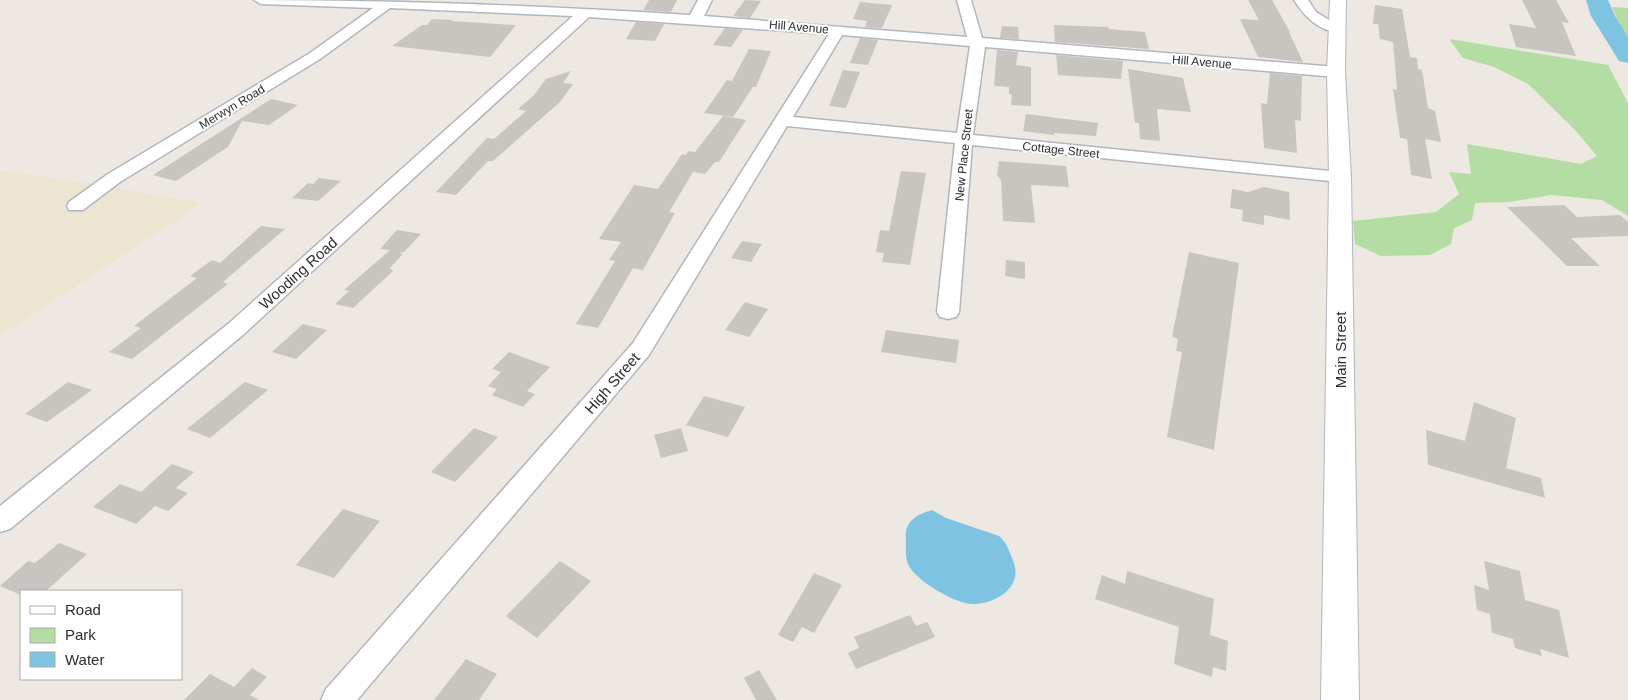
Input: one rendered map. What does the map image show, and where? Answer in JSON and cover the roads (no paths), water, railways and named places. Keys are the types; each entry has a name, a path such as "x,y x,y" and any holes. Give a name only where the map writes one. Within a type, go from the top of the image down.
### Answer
{"main road":[{"name":"Main Street","path":"1338,0 1336,72 1340,177 1340,700"}],"street":[{"name":"Hill Avenue","path":"261,0 387,4 513,4 586,12 695,19 1336,72"},
{"path":"695,19 705,0"},
{"name":"New Place Street","path":"948,312 964,140 978,50 964,0"},
{"path":"1301,0 1311,15 1337,29"},
{"name":"Merwyn Road","path":"76,206 114,178 315,56 387,4"},
{"name":"Wooding Road","path":"0,521 236,329 586,12"},
{"name":"High Street","path":"338,700 641,349 838,31"},
{"name":"Cottage Street","path":"783,121 1340,177"}],"water":[{"path":"932,510 946,518 1001,538 1008,549 1015,568 1015,576 1007,591 983,603 967,603 947,596 918,577 908,564 906,555 907,529 912,520 920,514"}],"waterway":[{"path":"1597,0 1603,16 1628,56"}]}
